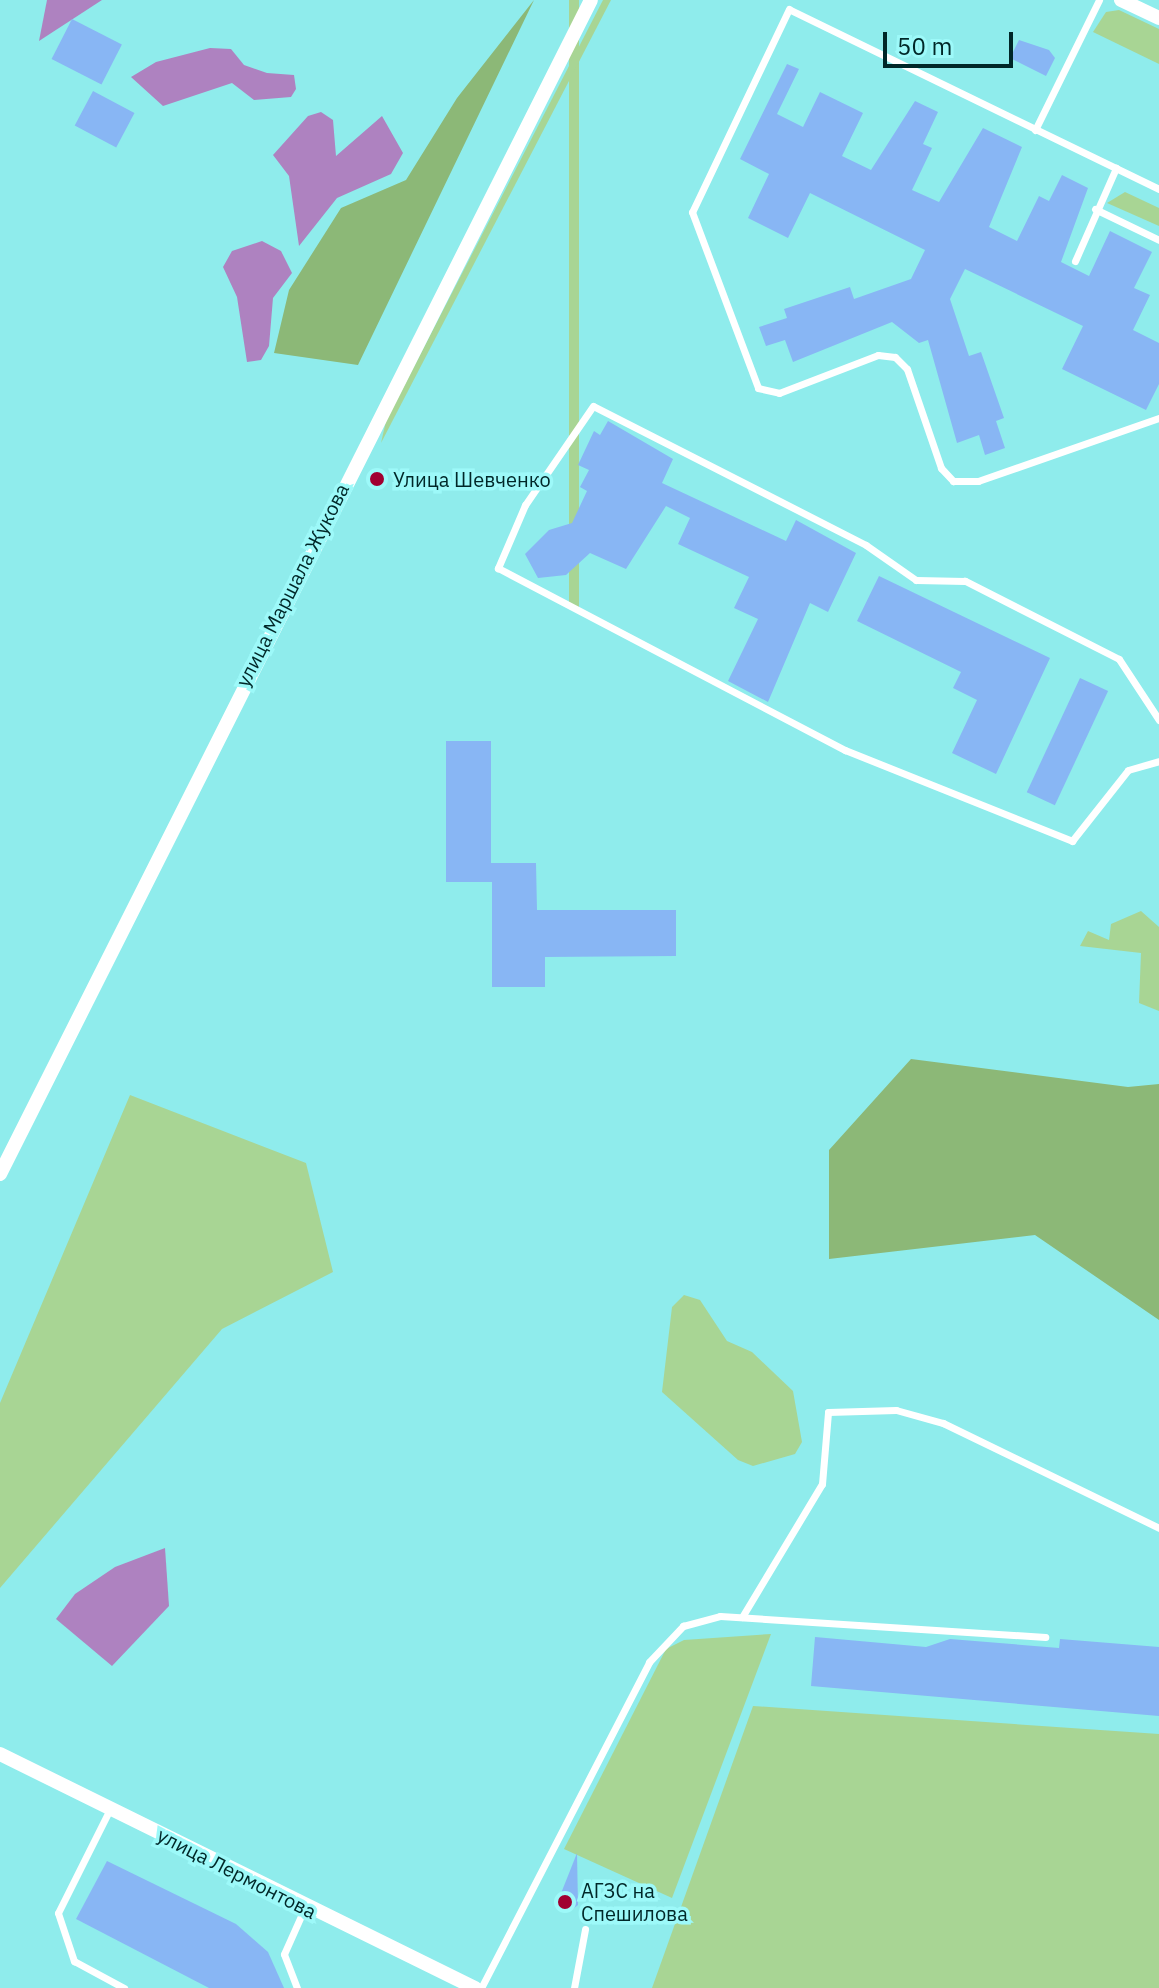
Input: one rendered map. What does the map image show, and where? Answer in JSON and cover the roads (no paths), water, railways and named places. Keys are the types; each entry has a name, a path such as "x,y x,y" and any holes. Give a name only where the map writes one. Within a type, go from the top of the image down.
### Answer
{"street":[{"name":"улица Маршала Жукова","path":"0,1174 591,0"},
{"path":"1121,0 1159,18"},
{"name":"улица Лермонтова","path":"0,1754 305,1907 475,1988"}],"lane":[{"path":"793,0 692,212 758,388 779,393 878,355 895,357 907,369 941,468 961,483 1159,418"},
{"path":"1035,130 1099,0"},
{"path":"789,9 1159,189"},
{"path":"1075,261 1095,209 1116,168"},
{"path":"1095,209 1159,240"},
{"path":"1159,720 1119,659 965,581 916,580 866,545 593,406 525,505 498,568 845,750 1072,841 1128,770 1159,761"},
{"path":"742,1617 822,1484 828,1412 896,1410 943,1423 1159,1528"},
{"path":"481,1988 665,1638 701,1619 742,1617 1045,1637"},
{"path":"110,1809 58,1913 74,1961 124,1988"},
{"path":"297,1988 284,1954 305,1907"},
{"path":"574,1988 585,1929"}],"place":[{"name":"Улица Шевченко","path":"377,479"},
{"name":"АГЗС на Спешилова","path":"565,1902"}]}
